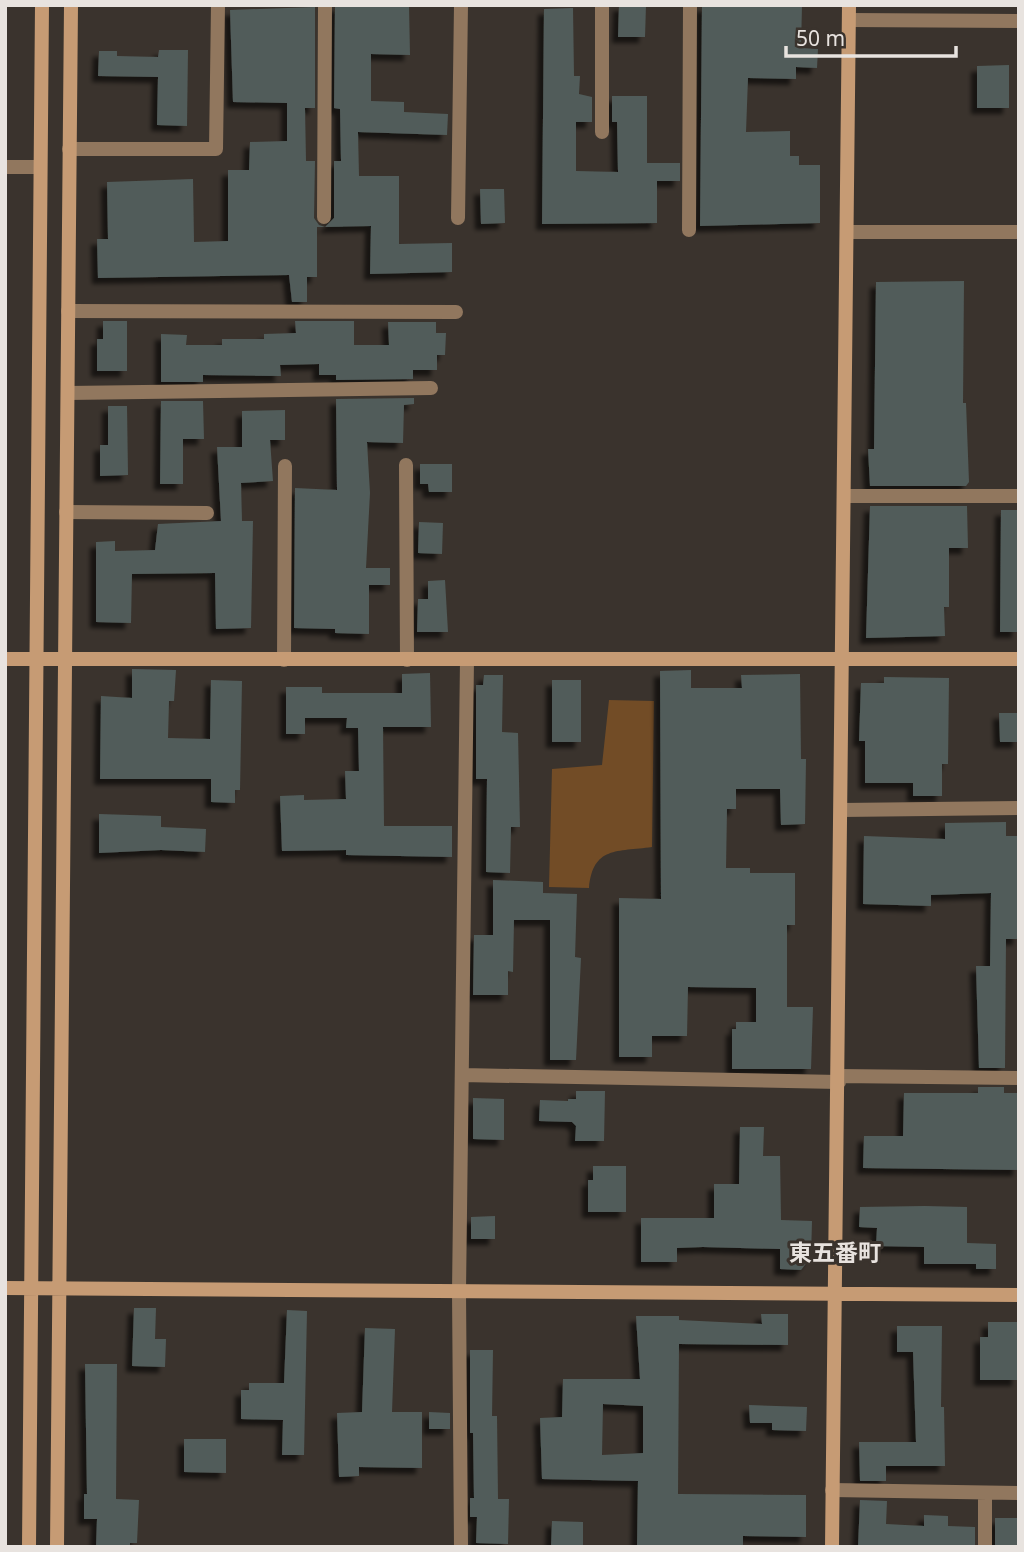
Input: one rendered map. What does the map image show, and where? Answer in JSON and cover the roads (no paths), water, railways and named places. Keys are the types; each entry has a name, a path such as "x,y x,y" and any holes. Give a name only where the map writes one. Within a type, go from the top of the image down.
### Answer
{"street":[{"path":"29,1547 42,5"},
{"path":"57,1547 71,5"},
{"path":"69,149 216,149 218,5"},
{"path":"324,217 325,5"},
{"path":"458,219 461,5"},
{"path":"602,5 602,132"},
{"path":"689,230 690,5"},
{"path":"832,1547 837,1294 849,13 1019,21"},
{"path":"5,167 40,167"},
{"path":"847,232 1019,232"},
{"path":"68,311 456,312"},
{"path":"68,393 431,388"},
{"path":"406,465 407,660"},
{"path":"284,660 285,466"},
{"path":"844,496 1019,496"},
{"path":"66,512 207,513"},
{"path":"5,659 1019,659"},
{"path":"461,1547 459,1291 467,660"},
{"path":"841,810 1019,808"},
{"path":"462,1075 1019,1078"},
{"path":"5,1288 1019,1295"},
{"path":"832,1490 1019,1493"},
{"path":"985,1493 985,1547"}],"district":[{"name":"東五番町","path":"835,1253"}]}
